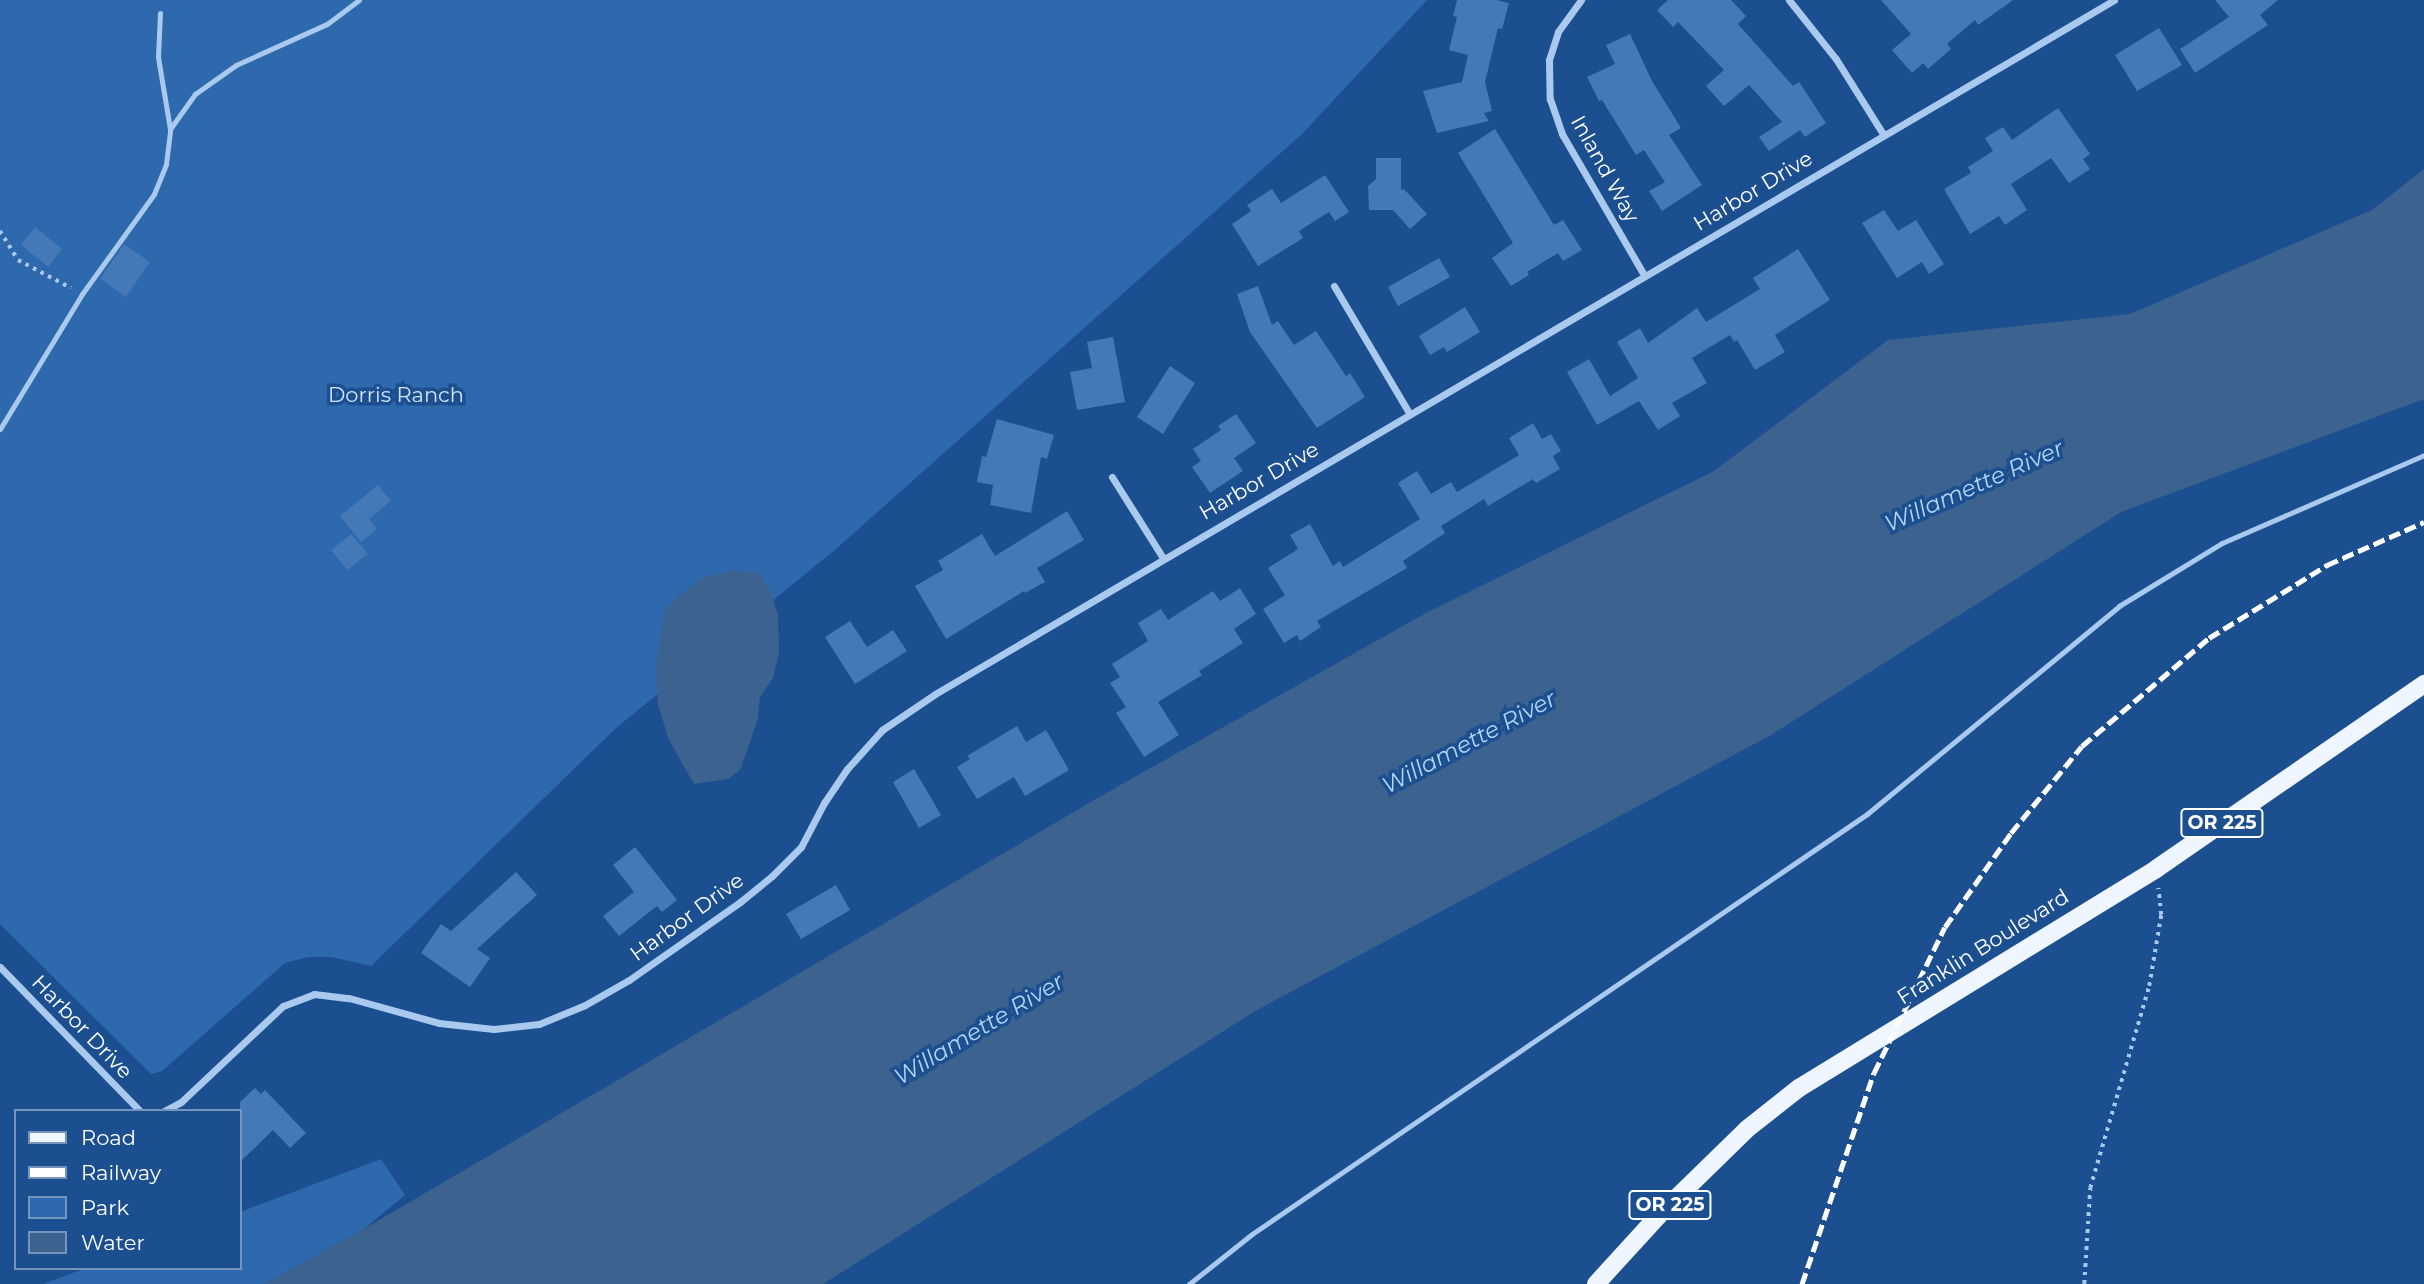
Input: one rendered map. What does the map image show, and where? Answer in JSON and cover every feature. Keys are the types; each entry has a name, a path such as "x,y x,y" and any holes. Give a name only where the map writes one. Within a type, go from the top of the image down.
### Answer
{"main road":[{"name":"Franklin Boulevard","path":"1595,1284 1658,1216 1747,1129 1799,1088 2156,869 2424,684"}],"street":[{"name":"Inland Way","path":"1581,0 1559,32 1549,60 1550,99 1562,134 1644,275"},
{"path":"1789,0 1836,59 1884,134"},
{"name":"Harbor Drive","path":"168,1109 181,1102 283,1006 314,994 349,998 439,1023 494,1029 539,1024 585,1005 629,980 740,902 772,876 801,847 824,803 847,769 882,730 935,694 2110,1"},
{"path":"1334,286 1409,413"},
{"path":"1112,477 1163,558"},
{"name":"Harbor Drive","path":"0,967 138,1109"}],"lane":[{"path":"170,129 195,94 236,65 327,24 359,0"},
{"path":"0,429 82,294 154,194 166,164 170,129 158,57 160,13"},
{"path":"1189,1284 1252,1234 1867,814 2119,606 2222,543 2424,455"}],"path":[{"path":"0,231 18,260 82,294"},
{"path":"2084,1284 2090,1188 2149,986 2161,915 2156,869"}],"green space":[{"name":"Dorris Ranch","path":"0,0 1427,0 1302,134 836,549 616,728 371,966 332,957 308,957 285,963 162,1071 151,1074 0,924"},
{"path":"381,1159 405,1195 364,1229 264,1284 43,1284 81,1270 242,1270 242,1211"}],"water":[{"name":"Willamette River","path":"2424,169 2424,399 2121,512 1771,735 1257,1010 823,1284 264,1284 364,1229 1108,792 1426,613 1714,471 1888,340 2130,314 2372,210"},
{"path":"734,570 758,573 768,586 778,615 779,653 773,678 760,697 757,722 740,770 728,779 694,784 669,740 658,705 656,663 661,633 666,609 679,595 703,578"}],"building":[{"path":"1457,0 1496,0 1509,3 1502,29 1498,28 1485,82 1492,111 1484,113 1489,121 1437,133 1423,91 1462,82 1468,55 1449,50 1457,17 1453,16"},
{"path":"1668,0 1731,0 1746,16 1738,24 1793,86 1799,82 1826,123 1805,137 1800,130 1769,151 1759,137 1782,122 1749,85 1724,106 1706,86 1724,70 1678,22 1673,27 1657,10"},
{"path":"1881,0 2013,0 1978,25 1975,20 1947,44 1951,49 1928,69 1923,63 1912,73 1892,50 1911,34"},
{"path":"2215,0 2278,0 2260,15 2268,25 2195,73 2180,49 2229,17"},
{"path":"2159,28 2182,65 2137,91 2115,55"},
{"path":"1630,34 1652,81 1681,128 1669,135 1702,185 1662,211 1649,191 1665,182 1644,150 1636,155 1602,100 1599,101 1587,77 1615,64 1606,45"},
{"path":"2058,108 2090,154 2083,159 2090,169 2069,183 2051,158 2011,184 2027,210 2005,225 1999,216 1970,234 1944,189 1971,173 1968,167 1993,151 1985,138 2003,127 2012,140"},
{"path":"1495,129 1554,225 1563,220 1582,250 1563,261 1558,253 1527,272 1529,275 1511,286 1492,258 1513,243 1458,153"},
{"path":"1376,158 1401,158 1401,190 1404,189 1427,214 1410,229 1393,210 1369,210 1368,186 1376,179"},
{"path":"1325,175 1349,212 1335,221 1329,212 1299,231 1303,238 1258,266 1232,224 1251,211 1247,205 1272,189 1281,203"},
{"path":"1884,210 1898,231 1916,220 1944,264 1929,274 1922,262 1897,278 1862,223"},
{"path":"35,227 62,249 48,267 21,245"},
{"path":"124,244 150,262 126,297 100,279"},
{"path":"1798,249 1830,300 1775,335 1785,352 1755,370 1737,340 1734,342 1730,335 1692,358 1707,383 1672,403 1680,416 1658,430 1639,401 1597,425 1567,372 1589,359 1610,396 1638,378 1617,342 1640,328 1648,343 1697,308 1706,322 1760,289 1753,278"},
{"path":"1439,258 1450,277 1398,306 1388,287"},
{"path":"1258,286 1272,325 1278,321 1294,345 1316,331 1346,376 1350,373 1365,397 1317,428 1250,332 1237,294"},
{"path":"1465,307 1480,332 1447,352 1444,347 1430,355 1419,336"},
{"path":"1113,337 1125,402 1077,410 1070,372 1092,368 1087,342"},
{"path":"1170,366 1195,383 1163,434 1137,417"},
{"path":"1236,414 1256,443 1234,458 1243,471 1210,493 1192,467 1201,461 1193,449 1221,430 1218,426"},
{"path":"997,419 1054,435 1047,459 1041,457 1031,513 990,505 993,485 977,482 982,456 986,457"},
{"path":"1533,423 1542,439 1551,434 1561,451 1553,456 1560,469 1536,483 1533,479 1488,506 1484,499 1441,526 1445,533 1403,561 1407,568 1317,621 1321,627 1300,641 1297,635 1284,643 1263,609 1285,595 1268,568 1298,549 1290,535 1310,524 1333,566 1340,561 1343,567 1420,519 1398,483 1417,471 1431,494 1451,482 1457,492 1519,455 1509,438"},
{"path":"378,485 391,501 369,519 377,529 361,542 340,516"},
{"path":"1067,511 1084,540 1037,568 1045,582 1025,593 1024,591 946,639 915,586 943,570 938,561 982,534 995,556"},
{"path":"351,534 368,554 347,570 331,550"},
{"path":"1240,588 1256,614 1234,629 1243,643 1199,671 1202,675 1158,702 1179,735 1144,757 1116,713 1126,707 1110,683 1120,677 1112,664 1148,641 1138,623 1161,609 1168,620 1213,591 1220,601"},
{"path":"850,621 867,647 893,630 907,651 855,684 825,637"},
{"path":"1017,726 1026,742 1046,730 1069,770 1025,796 1014,777 977,799 957,767 970,759 967,756"},
{"path":"914,769 941,815 919,828 893,782"},
{"path":"635,847 677,900 662,912 657,906 619,936 603,916 634,892 613,865"},
{"path":"516,872 537,895 477,949 490,958 470,987 421,953 441,924 451,931"},
{"path":"836,885 850,910 801,939 786,914"},
{"path":"255,1088 261,1094 265,1090 306,1133 290,1148 273,1130 242,1160 240,1102"}],"railway":[{"path":"1802,1284 1874,1073 1945,927 2011,833 2082,746 2209,638 2327,565 2424,522"}]}
